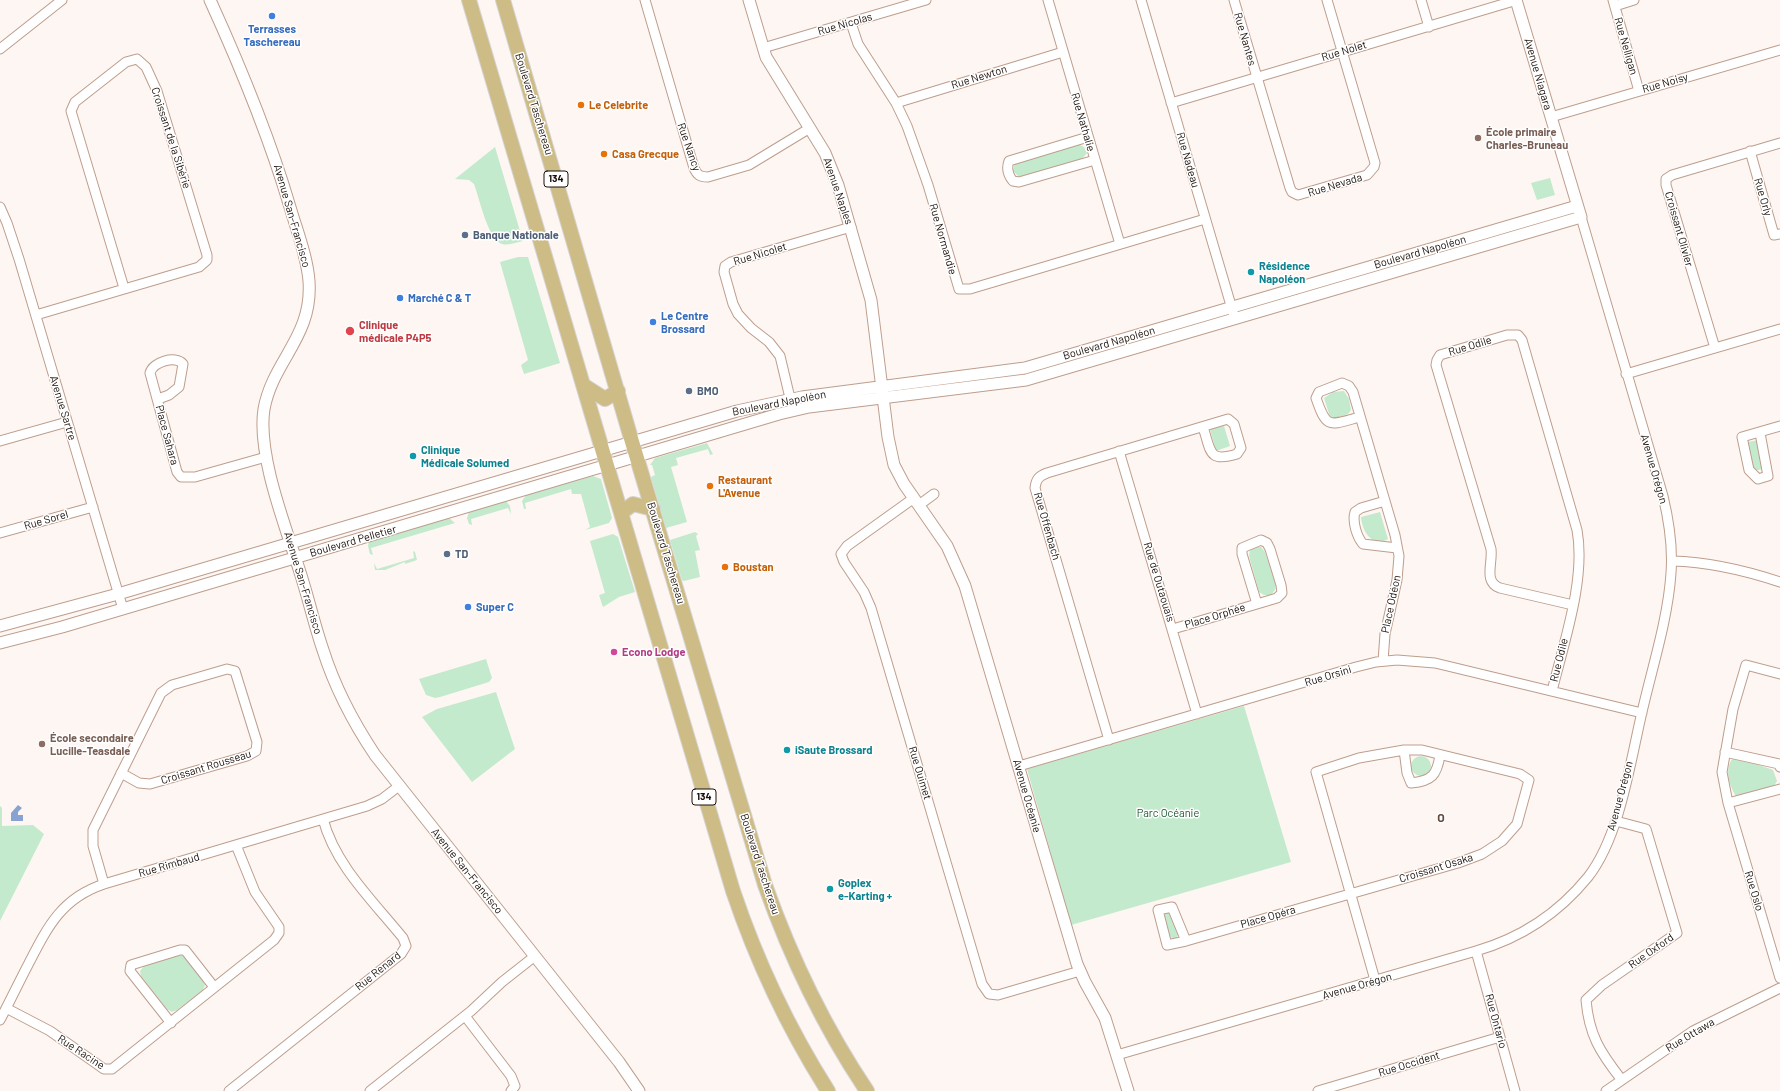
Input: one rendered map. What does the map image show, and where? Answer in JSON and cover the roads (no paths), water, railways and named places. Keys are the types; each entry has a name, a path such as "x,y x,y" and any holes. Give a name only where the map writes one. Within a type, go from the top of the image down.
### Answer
{"main road":[{"name":"134","path":"469,0 722,858 742,918 779,1004 828,1091"},
{"name":"Boulevard Taschereau","path":"503,0 632,442 754,849 775,912 816,1006 868,1091"},
{"path":"583,385 605,399 618,391"},
{"path":"621,513 632,504 653,509"}],"street":[{"path":"0,48 62,0"},
{"name":"Avenue San-Francisco","path":"210,0 265,130 291,212 308,275 309,298 303,326 274,378 265,405 263,428 266,456 323,651 340,693 367,743 399,786 620,1062 639,1091"},
{"name":"Rue Nancy","path":"645,0 697,174 701,177 708,177 750,165 810,128"},
{"name":"Avenue Naples","path":"749,0 763,48 769,61 832,167 851,227 872,304 884,398"},
{"name":"Rue Nicolas","path":"763,48 926,0"},
{"name":"Rue Nathalie","path":"1048,0 1120,244"},
{"name":"Rue Nadeau","path":"1141,0 1235,319"},
{"name":"Rue Nantes","path":"1234,0 1257,78"},
{"path":"1327,0 1342,52"},
{"path":"1421,0 1429,27"},
{"name":"Rue Nolet","path":"1171,103 1516,0"},
{"name":"Avenue Niagara","path":"1516,0 1580,217"},
{"path":"1614,3 1634,0"},
{"name":"Rue Nelligan","path":"1614,3 1639,91"},
{"name":"Rue Normandie","path":"851,23 863,53 896,103 917,152 959,289 970,289 1205,219"},
{"name":"Rue Noisy","path":"1551,117 1780,50"},
{"name":"Rue Newton","path":"896,103 1063,52"},
{"name":"Rue Nevada","path":"1257,78 1292,192 1298,195 1305,194 1367,175 1374,167 1375,162 1342,52"},
{"name":"Croissant de la Sibérie","path":"36,315 199,267 206,260 207,255 157,91 146,67 137,59 126,62 75,102 71,111 124,288"},
{"path":"1088,137 1009,161 1007,167 1013,181 1019,182 1094,160"},
{"name":"Croissant Olivier","path":"1715,348 1666,185 1666,178 1780,142"},
{"name":"Rue Orly","path":"1750,151 1774,236 1780,234"},
{"name":"Boulevard Napoléon","path":"632,442 708,418 790,398 1025,368 1577,206"},
{"name":"Avenue Sartre","path":"0,207 10,230 36,315 122,609"},
{"name":"Boulevard Napoléon","path":"637,456 790,411 1026,380 1580,217"},
{"name":"Avenue Orégon","path":"1117,1055 1476,952 1519,936 1545,919 1568,898 1588,877 1603,850 1616,821 1642,713 1668,597 1672,561 1666,508 1580,217"},
{"name":"Rue Nicolet","path":"790,398 780,356 769,342 746,323 736,309 724,272 725,266 731,262 851,227"},
{"path":"1450,243 1453,255"},
{"path":"1626,374 1780,329"},
{"name":"Rue Odile","path":"1552,691 1573,605 1580,564 1577,530 1522,340 1518,335 1507,335 1440,355 1436,365 1491,549 1492,557 1490,581 1493,585 1500,588 1573,605"},
{"name":"Place Sahara","path":"158,399 169,395 179,387 183,364 179,360 174,359 156,365 151,370 150,376 158,399 177,472 181,477 195,477 266,456"},
{"name":"Place Odéon","path":"1360,417 1334,424 1326,421 1322,415 1316,398 1319,392 1342,383 1349,386 1353,392 1397,548 1399,568 1385,634 1383,661"},
{"name":"Avenue Océanie","path":"884,398 892,457 899,476 947,546 965,586 1080,971 1105,1018 1128,1091"},
{"path":"708,418 713,433"},
{"name":"Rue Offenbach","path":"1110,740 1035,488 1036,481 1041,475 1228,419 1234,424 1241,448 1238,454 1225,458 1217,458 1211,453 1203,427"},
{"path":"0,441 67,422"},
{"path":"1760,433 1768,476 1758,479 1749,470 1742,437 1780,426"},
{"name":"Boulevard Pelletier","path":"0,626 118,594 632,442"},
{"name":"Rue de Outaouais","path":"1119,451 1197,714"},
{"name":"Boulevard Pelletier","path":"0,642 41,633 514,494 637,456"},
{"path":"509,478 514,494"},
{"path":"916,501 934,494"},
{"name":"Rue Ouimet","path":"916,501 847,546 841,554 844,562 864,592 871,608 982,984 989,994 998,995 1080,971"},
{"path":"1384,501 1361,508 1355,512 1353,518 1359,540 1363,544 1397,548"},
{"name":"Rue Sorel","path":"0,533 93,507"},
{"path":"389,514 394,529"},
{"name":"Place Orphée","path":"1173,629 1257,604 1277,598 1282,593 1270,549 1267,543 1261,540 1242,548 1242,554 1257,604"},
{"path":"1672,561 1707,563 1730,567 1780,582"},
{"name":"Rue Orsini","path":"1019,766 1356,667 1383,661 1409,660 1435,663 1642,713"},
{"name":"Rue Oslo","path":"1780,674 1746,665 1733,709 1724,752 1722,772 1728,803 1780,978"},
{"name":"Croissant Rousseau","path":"104,884 93,846 93,830 121,773 164,690 172,685 223,670 230,669 235,671 257,742 256,751 251,755 150,784 139,783 121,773"},
{"path":"1404,750 1407,773 1411,783 1429,779 1438,770 1440,755"},
{"name":"Croissant Osaka","path":"1350,894 1482,854 1502,841 1517,824 1529,780 1520,774 1422,750 1404,750 1359,758 1316,772 1350,894 1375,980"},
{"path":"1724,752 1779,764 1780,767"},
{"name":"Rue Rimbaud","path":"0,1020 44,934 54,919 79,895 104,884 374,803 399,786"},
{"path":"1728,803 1780,789"},
{"name":"Rue Renard","path":"228,1091 403,952 406,946 403,938 340,860 330,841 323,819"},
{"name":"Rue Oxford","path":"1616,821 1646,829 1677,933 1602,985 1586,1000 1592,1033 1602,1054 1621,1079"},
{"name":"Rue Racine","path":"6,1008 50,1031 107,1070 112,1069 274,940 280,931 255,892 236,845"},
{"name":"Place Opéra","path":"1186,941 1350,894"},
{"path":"171,1022 130,971 131,966 182,950 188,954 214,987"},
{"name":"Rue Ontario","path":"1476,952 1515,1091"},
{"path":"370,1091 465,1016 502,982 535,956"},
{"name":"Rue Ottawa","path":"1606,1091 1621,1079 1693,1031 1780,988"},
{"path":"465,1016 511,1076 515,1086 511,1091"},
{"name":"Rue Occident","path":"1318,1091 1500,1037"}],"water":[{"path":"18,805 22,808 18,812 18,815 23,815 23,821 11,821 11,813"}],"place":[{"name":"Terrasses Taschereau","path":"272,16"},
{"name":"Le Celebrite","path":"581,105"},
{"name":"École primaire Charles-Bruneau","path":"1478,138"},
{"name":"Casa Grecque","path":"604,154"},
{"name":"Banque Nationale","path":"465,235"},
{"name":"Résidence Napoléon","path":"1251,272"},
{"name":"Marché C & T","path":"400,298"},
{"name":"Le Centre Brossard","path":"653,322"},
{"name":"Clinique médicale P4P5","path":"350,331"},
{"name":"BMO","path":"689,391"},
{"name":"Clinique Médicale Solumed","path":"413,456"},
{"name":"Restaurant L'Avenue","path":"710,486"},
{"name":"TD","path":"447,554"},
{"name":"Boustan","path":"725,567"},
{"name":"Super C","path":"468,607"},
{"name":"Econo Lodge","path":"614,652"},
{"name":"École secondaire Lucille-Teasdale","path":"42,744"},
{"name":"iSaute Brossard","path":"787,750"},
{"name":"Goplex e-Karting +","path":"830,889"}],"district":[{"name":"O","path":"1441,818"}],"park label":[{"name":"Parc Océanie","path":"1168,813"}]}
